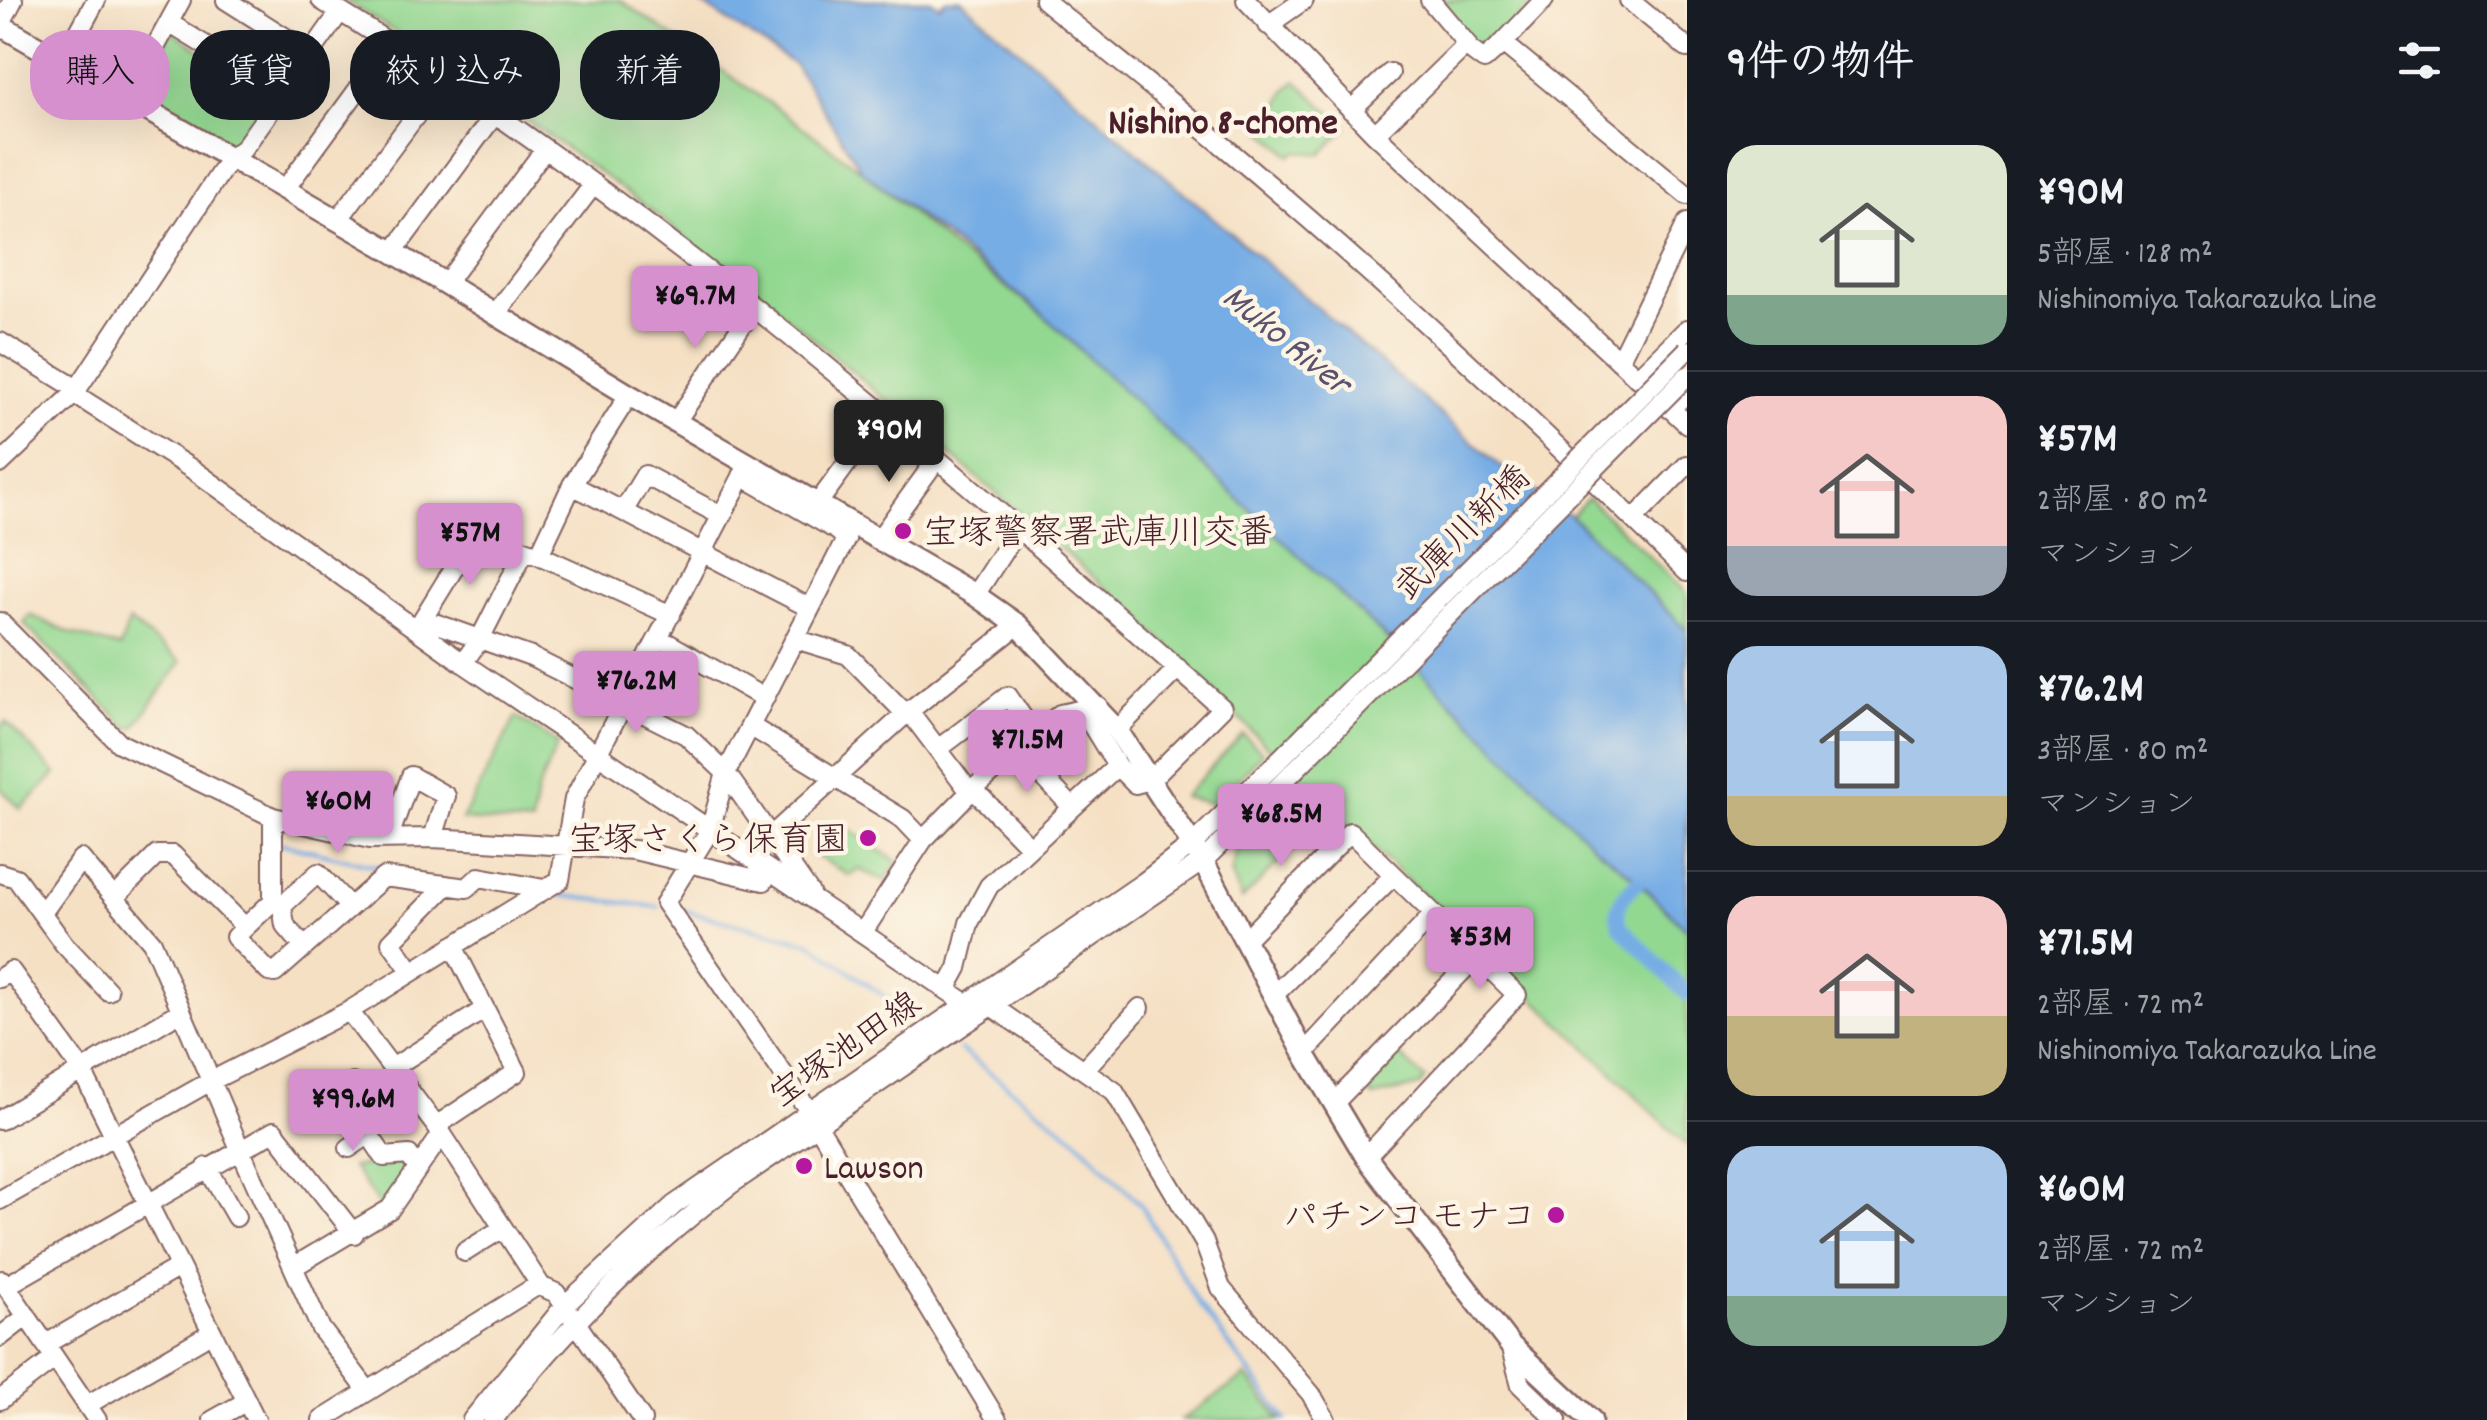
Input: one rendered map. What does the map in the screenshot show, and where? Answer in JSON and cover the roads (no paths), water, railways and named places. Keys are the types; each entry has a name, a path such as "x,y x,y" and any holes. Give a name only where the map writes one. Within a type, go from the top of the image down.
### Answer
{"main road":[{"path":"0,25 30,42"},
{"path":"165,120 677,420 746,469 818,503 975,595 1018,625 1090,708 1117,730 1198,853 1304,1053 1366,1157 1510,1344 1591,1420"}],"street":[{"path":"0,25 13,0"},
{"path":"80,30 96,0"},
{"path":"164,30 181,0"},
{"path":"226,0 274,30"},
{"path":"322,0 370,30"},
{"path":"1044,0 1228,150 1392,294 1565,452 1687,572"},
{"path":"1246,0 1375,134 1687,424"},
{"path":"1268,25 1304,0"},
{"path":"1430,0 1465,46 1484,60 1544,0"},
{"path":"1629,0 1687,48"},
{"path":"326,30 340,12"},
{"path":"168,23 190,36"},
{"path":"1503,43 1687,195"},
{"path":"1375,134 1465,46"},
{"path":"1351,110 1390,73"},
{"path":"285,189 350,100"},
{"path":"0,464 76,391 230,158 243,149 262,120"},
{"path":"338,220 413,120"},
{"path":"394,252 491,120"},
{"path":"504,120 594,184 884,413 1222,708 1150,780 1135,784 1117,766 1090,708 1060,714 972,791 924,840 864,932"},
{"path":"446,284 546,149"},
{"path":"496,313 594,184"},
{"path":"1620,361 1687,223"},
{"path":"677,420 753,309"},
{"path":"1637,378 1687,329"},
{"path":"0,342 420,624 462,663 597,755 966,1003 993,1007 1114,1091 1204,1242 1222,1288 1311,1394 1326,1420"},
{"name":"武庫川新橋","path":"1287,765 1687,350"},
{"name":"武庫川新橋","path":"1287,765 1687,376"},
{"path":"1670,409 1687,392"},
{"path":"462,663 630,395"},
{"path":"818,503 884,413"},
{"path":"879,538 937,459"},
{"path":"1634,520 1687,466"},
{"path":"0,1200 211,1081 349,1011 560,880 574,799 746,469 846,540 726,773 710,830 665,903 814,1119 997,1420"},
{"path":"624,510 645,475 722,516"},
{"path":"572,485 810,608"},
{"path":"975,595 1019,527"},
{"path":"420,624 478,529 671,616"},
{"path":"0,622 119,743 273,817 370,839 432,838 634,850 764,881"},
{"path":"420,624 532,657 686,735 726,773 814,899"},
{"path":"749,856 908,712 1018,625"},
{"path":"659,638 764,698"},
{"path":"794,639 848,655 908,712 972,791 1030,846"},
{"path":"1117,730 1178,668"},
{"path":"938,749 1008,696 1035,735"},
{"path":"750,726 903,819 924,840"},
{"path":"1018,750 1072,807"},
{"path":"472,1420 570,1313 675,1228 814,1119 993,1007 1198,853 1287,765"},
{"path":"948,988 958,968 969,923 989,886 1117,766"},
{"path":"389,837 411,776 446,796 432,838"},
{"path":"273,817 278,903 284,924 304,948"},
{"path":"1246,940 1350,832 1518,995 1366,1157"},
{"name":"宝塚池田線","path":"814,1119 966,1003 1198,853"},
{"path":"115,896 157,855 173,855 245,927"},
{"path":"42,913 81,859 152,942 322,1329 368,1391"},
{"path":"350,906 318,873 235,937 269,972 276,972 384,877 467,888 479,877 544,888"},
{"path":"1274,995 1394,875"},
{"path":"3,877 16,878 64,944 108,991"},
{"path":"412,972 391,942 447,885"},
{"path":"1304,1053 1434,914"},
{"path":"295,1266 390,1209 439,1130 517,1072 453,946"},
{"path":"1334,1104 1477,956"},
{"path":"0,978 11,971 81,1069 256,1420"},
{"path":"392,1068 485,1008"},
{"path":"1085,1069 1140,1008"},
{"path":"3,1111 181,1010"},
{"path":"349,1011 439,1130 541,1286"},
{"path":"314,1109 346,1087 368,1135 384,1157 409,1156 418,1168"},
{"path":"211,1333 92,1412 4,1288 274,1131 354,1234"},
{"path":"349,1148 368,1135"},
{"path":"207,1167 236,1217"},
{"path":"465,1252 503,1228"},
{"path":"0,1400 51,1351 179,1267"},
{"path":"322,1420 530,1288 541,1286 552,1289 642,1420"},
{"path":"494,1420 570,1313"},
{"path":"0,1337 27,1316"},
{"path":"1510,1344 1522,1384 1553,1419"},
{"path":"213,1420 247,1401"}],"water":[{"name":"Muko River","path":"696,0 931,0 939,6 946,0 961,0 1513,477 1571,516 1687,630 1687,930 1631,875 1593,845 1416,666 1039,311 862,171 795,65"}],"waterway":[{"path":"280,843 387,869"},
{"path":"1652,869 1625,895 1618,918 1621,927 1687,994"},
{"path":"549,894 658,907"},
{"path":"678,909 811,943 899,1007"},
{"path":"959,1049 1077,1139 1141,1205 1199,1305 1286,1420"}],"place":[{"name":"宝塚警察署武庫川交番","path":"903,531"},
{"name":"宝塚さくら保育園","path":"868,838"},
{"name":"Lawson","path":"804,1166"},
{"name":"パチンコ モナコ","path":"1556,1215"}],"district":[{"name":"Nishino 8-chome","path":"1223,120"}]}
